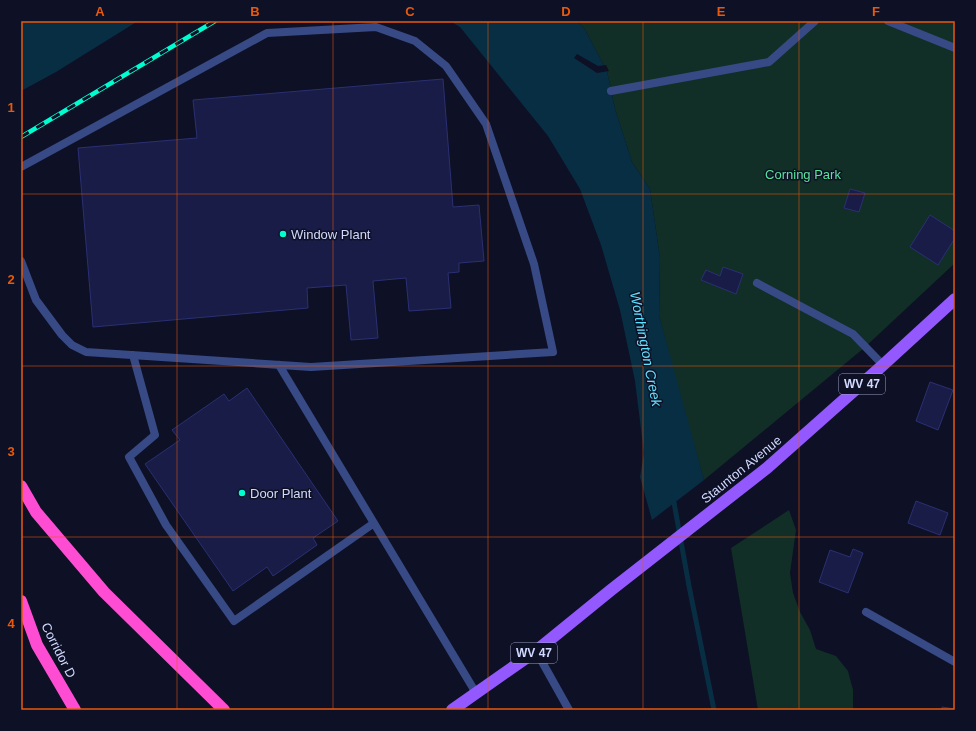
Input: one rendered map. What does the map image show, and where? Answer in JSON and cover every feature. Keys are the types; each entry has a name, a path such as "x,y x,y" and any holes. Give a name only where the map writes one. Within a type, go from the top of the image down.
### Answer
{"highway":[{"path":"21,486 36,512 104,592 224,710"},
{"name":"Corridor D","path":"21,601 37,645 75,710"}],"main road":[{"name":"Staunton Avenue","path":"452,710 536,651 611,590 767,468 955,299"}],"street":[{"path":"611,91 769,62 815,21"},
{"path":"888,21 955,48"},
{"path":"21,168 267,33 376,27 415,41 446,66 486,124 534,264 553,352 311,367 86,352 72,345 62,335 36,300 21,261"},
{"path":"757,283 852,334 883,365"},
{"path":"133,355 155,435 129,457 166,525 234,621 374,523"},
{"path":"279,365 476,693"},
{"path":"866,612 955,662"},
{"path":"536,651 569,710"}],"green space":[{"name":"Corning Park","path":"576,21 955,21 955,263 864,348 704,480 679,394 659,315 660,258 650,189 632,162 615,109 607,71 584,28"},
{"path":"789,510 796,530 790,573 793,593 800,612 810,630 816,649 836,656 848,671 853,690 853,710 758,710 731,548"}],"water":[{"path":"21,21 138,21 56,72 21,91"},
{"path":"450,21 576,21 584,28 607,71 615,109 632,162 650,189 660,258 659,315 704,480 652,520 640,477 644,453 635,381 620,310 601,245 580,189 548,136 460,27"}],"pier":[{"path":"577,54 598,66 606,65 609,71 597,73 574,58"}],"building":[{"name":"Window Plant","path":"443,79 453,207 479,205 484,261 459,263 459,272 448,273 451,308 409,311 406,278 373,281 378,338 351,340 346,285 307,288 308,308 93,327 78,148 197,138 193,100"},
{"path":"850,189 865,193 859,212 844,208"},
{"path":"930,215 955,231 955,238 938,265 910,247"},
{"path":"723,267 743,274 736,294 701,280 706,270 720,276"},
{"path":"930,382 953,390 938,430 916,421"},
{"name":"Door Plant","path":"247,388 338,521 313,538 317,545 273,576 267,567 233,591 145,464 180,440 172,430 224,394 229,401"},
{"path":"916,501 948,513 940,535 908,523"},
{"path":"853,549 863,553 848,593 819,582 830,550 850,557"},
{"path":"942,707 955,709 955,710 942,710"}],"waterway":[{"name":"Worthington Creek","path":"673,497 714,710"}],"railway":[{"path":"21,137 215,21"}],"place":[{"name":"Window Plant","path":"283,234"},
{"name":"Door Plant","path":"242,493"}]}
